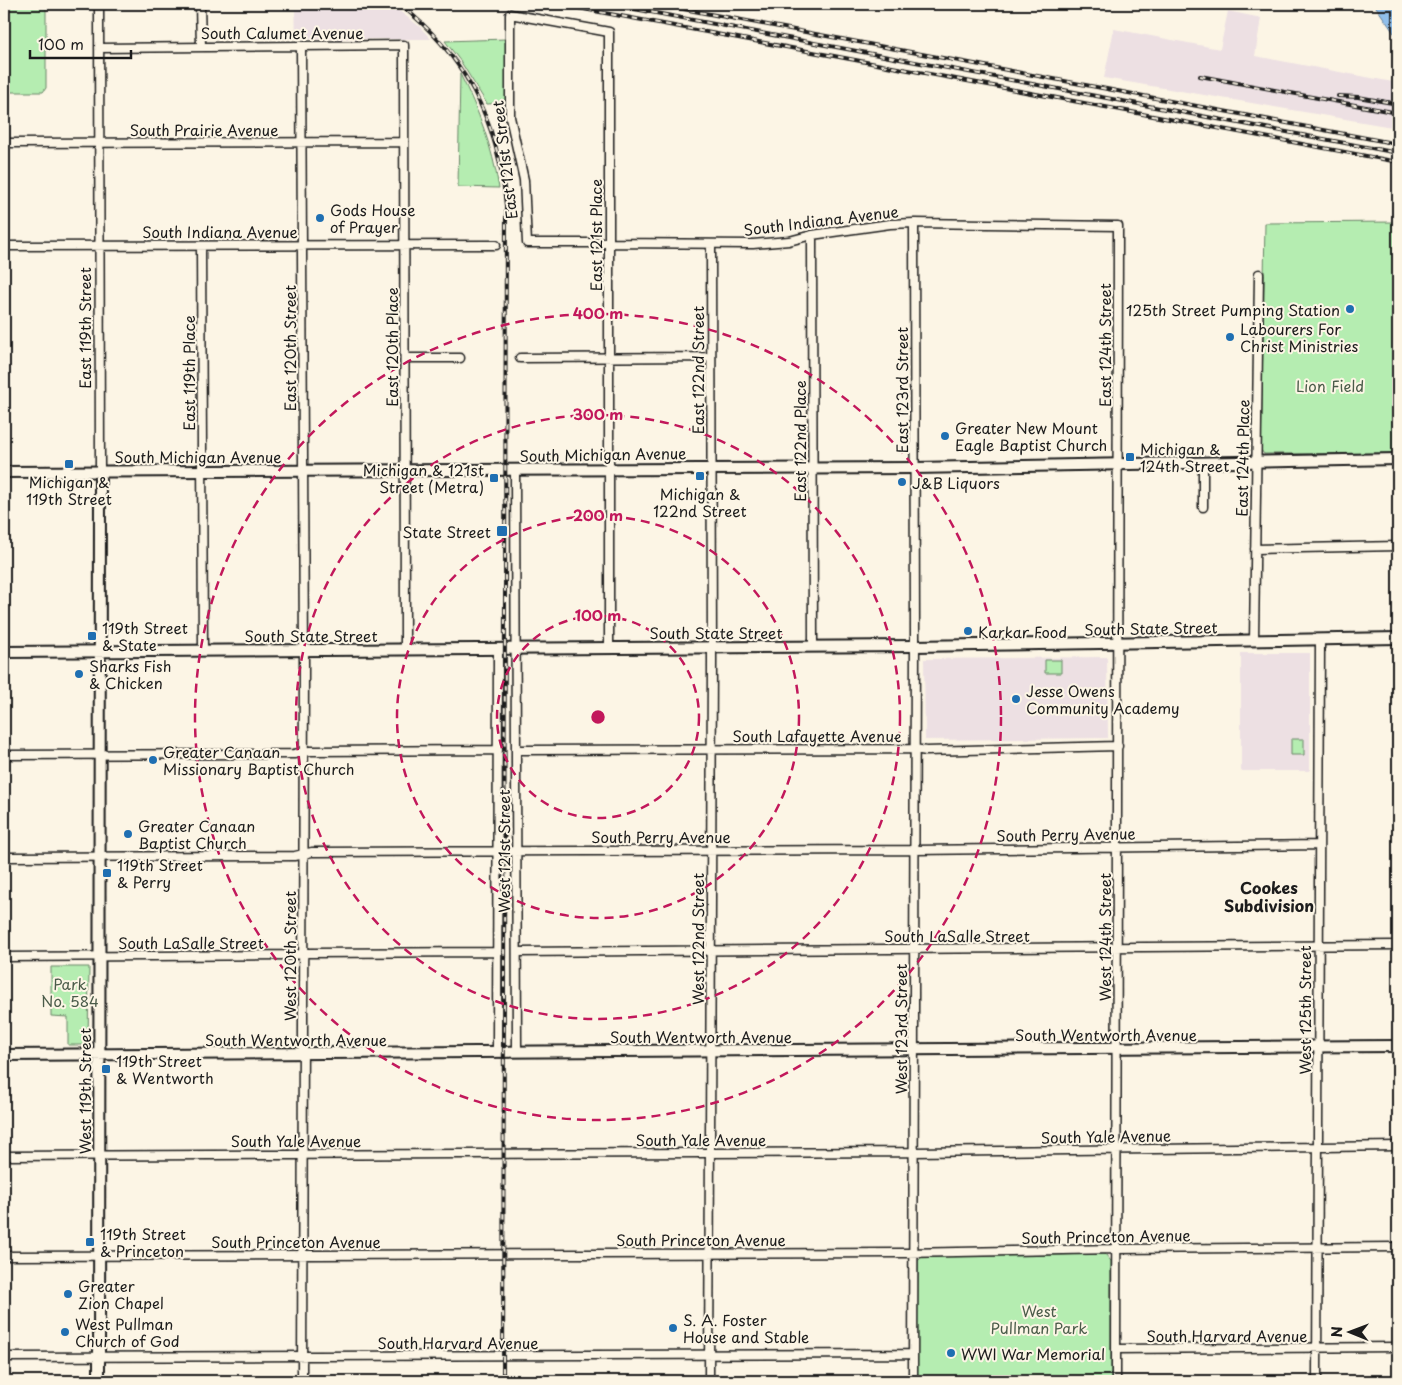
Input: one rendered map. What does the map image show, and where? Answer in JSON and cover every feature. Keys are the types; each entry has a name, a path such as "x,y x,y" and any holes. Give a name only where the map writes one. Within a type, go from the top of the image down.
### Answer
{"street":[{"name":"East 119th Street","path":"99,4 100,651"},
{"path":"200,4 201,47"},
{"name":"East 121st Place","path":"510,14 609,32 609,648"},
{"name":"East 121st Street","path":"510,14 510,117 524,180 527,243"},
{"name":"South Calumet Avenue","path":"99,48 404,45"},
{"name":"East 120th Place","path":"404,45 406,649"},
{"name":"East 120th Street","path":"302,46 304,650"},
{"name":"South Prairie Avenue","path":"4,143 404,142"},
{"name":"South Indiana Avenue","path":"527,243 753,244 789,241 890,224 914,223 1118,226"},
{"name":"East 123rd Street","path":"914,223 915,646"},
{"name":"East 124th Street","path":"1118,226 1118,644"},
{"name":"East 122nd Place","path":"812,236 813,647"},
{"name":"East 122nd Street","path":"711,244 712,647"},
{"name":"South Indiana Avenue","path":"4,246 496,245"},
{"name":"East 119th Place","path":"201,246 203,651"},
{"name":"East 124th Place","path":"1254,641 1259,274"},
{"path":"520,358 711,357"},
{"path":"405,358 460,358"},
{"name":"South Michigan Avenue","path":"4,472 915,468 1398,459"},
{"path":"1203,462 1203,507"},
{"path":"515,470 516,649"},
{"path":"1255,549 1398,546"},
{"name":"South State Street","path":"4,652 1118,644 1398,638"},
{"name":"West 125th Street","path":"1317,1381 1320,640"},
{"name":"West 124th Street","path":"1116,1381 1118,644"},
{"name":"West 123rd Street","path":"913,1381 915,646"},
{"name":"West 122nd Street","path":"709,1381 712,647"},
{"name":"West 121st Street","path":"497,1052 498,649"},
{"name":"West 121st Street","path":"516,649 517,1052"},
{"name":"West 120th Street","path":"302,1381 304,650"},
{"name":"West 119th Street","path":"98,1381 100,651"},
{"name":"South Lafayette Avenue","path":"516,750 915,749 926,751 1118,746"},
{"path":"4,755 297,754 310,751 498,750"},
{"name":"South Perry Avenue","path":"4,857 295,856 310,852 914,850 1319,845"},
{"name":"South LaSalle Street","path":"517,952 1398,945"},
{"name":"South LaSalle Street","path":"4,956 497,952"},
{"name":"South Wentworth Avenue","path":"4,1055 1398,1046"},
{"name":"South Yale Avenue","path":"4,1156 914,1152 1398,1146"},
{"name":"South Princeton Avenue","path":"4,1256 913,1253 1398,1247"},
{"name":"South Harvard Avenue","path":"1116,1349 1398,1347"},
{"name":"South Harvard Avenue","path":"4,1357 913,1354"}],"shaded area":[{"path":"295,4 390,4 419,26 431,39 296,39"},
{"path":"1228,11 1261,18 1255,56 1398,83 1398,128 1104,78 1114,29 1220,49"},
{"path":"1241,653 1310,653 1310,771 1241,771"},
{"name":"Jesse Owens Community Academy","path":"1107,657 1108,738 925,740 924,659"}],"green space":[{"path":"4,4 46,4 46,88 43,92 4,92"},
{"path":"506,39 507,103 487,104 461,62 445,41"},
{"path":"460,74 484,129 493,158 499,188 458,187"},
{"name":"Lion Field","path":"1398,222 1397,453 1264,454 1261,450 1265,223"},
{"path":"1045,660 1061,660 1061,673 1045,673"},
{"path":"1291,739 1304,739 1304,755 1291,755"},
{"name":"Park No. 584","path":"51,967 89,967 88,1045 68,1045 68,1017 51,1016"},
{"name":"West Pullman Park","path":"1105,1254 1111,1261 1111,1381 917,1381 918,1261 922,1257"}],"water":[{"path":"1051,4 1132,4 1082,8"},
{"path":"1374,4 1398,4 1398,37 1394,33"}],"railway":[{"path":"399,4 423,24 443,45 475,93 487,119 496,147 506,206 503,1381"},
{"path":"557,4 1398,162"},
{"path":"608,4 1398,153"},
{"path":"657,4 1398,144"},
{"path":"1200,76 1398,113"},
{"path":"1338,96 1358,97 1398,104"}],"place":[{"name":"Gods House of Prayer","path":"320,218"},
{"name":"125th Street Pumping Station","path":"1350,309"},
{"name":"Labourers For Christ Ministries","path":"1230,337"},
{"name":"Greater New Mount Eagle Baptist Church","path":"945,436"},
{"name":"Michigan & 124th Street","path":"1130,457"},
{"name":"Michigan & 119th Street","path":"69,464"},
{"name":"Michigan & 122nd Street","path":"700,476"},
{"name":"Michigan & 121st Street (Metra)","path":"494,478"},
{"name":"J&B Liquors","path":"902,482"},
{"name":"State Street","path":"502,531"},
{"name":"Karkar Food","path":"968,631"},
{"name":"119th Street & State","path":"92,636"},
{"name":"Sharks Fish & Chicken","path":"79,674"},
{"name":"Jesse Owens Community Academy","path":"1016,699"},
{"name":"Greater Canaan Missionary Baptist Church","path":"153,760"},
{"name":"Greater Canaan Baptist Church","path":"128,834"},
{"name":"119th Street & Perry","path":"107,873"},
{"name":"119th Street & Wentworth","path":"106,1069"},
{"name":"119th Street & Princeton","path":"90,1242"},
{"name":"Greater Zion Chapel","path":"68,1294"},
{"name":"S. A. Foster House and Stable","path":"673,1328"},
{"name":"West Pullman Church of God","path":"65,1332"},
{"name":"WWI War Memorial","path":"951,1353"}],"district":[{"name":"Cookes Subdivision","path":"1269,896"}]}
